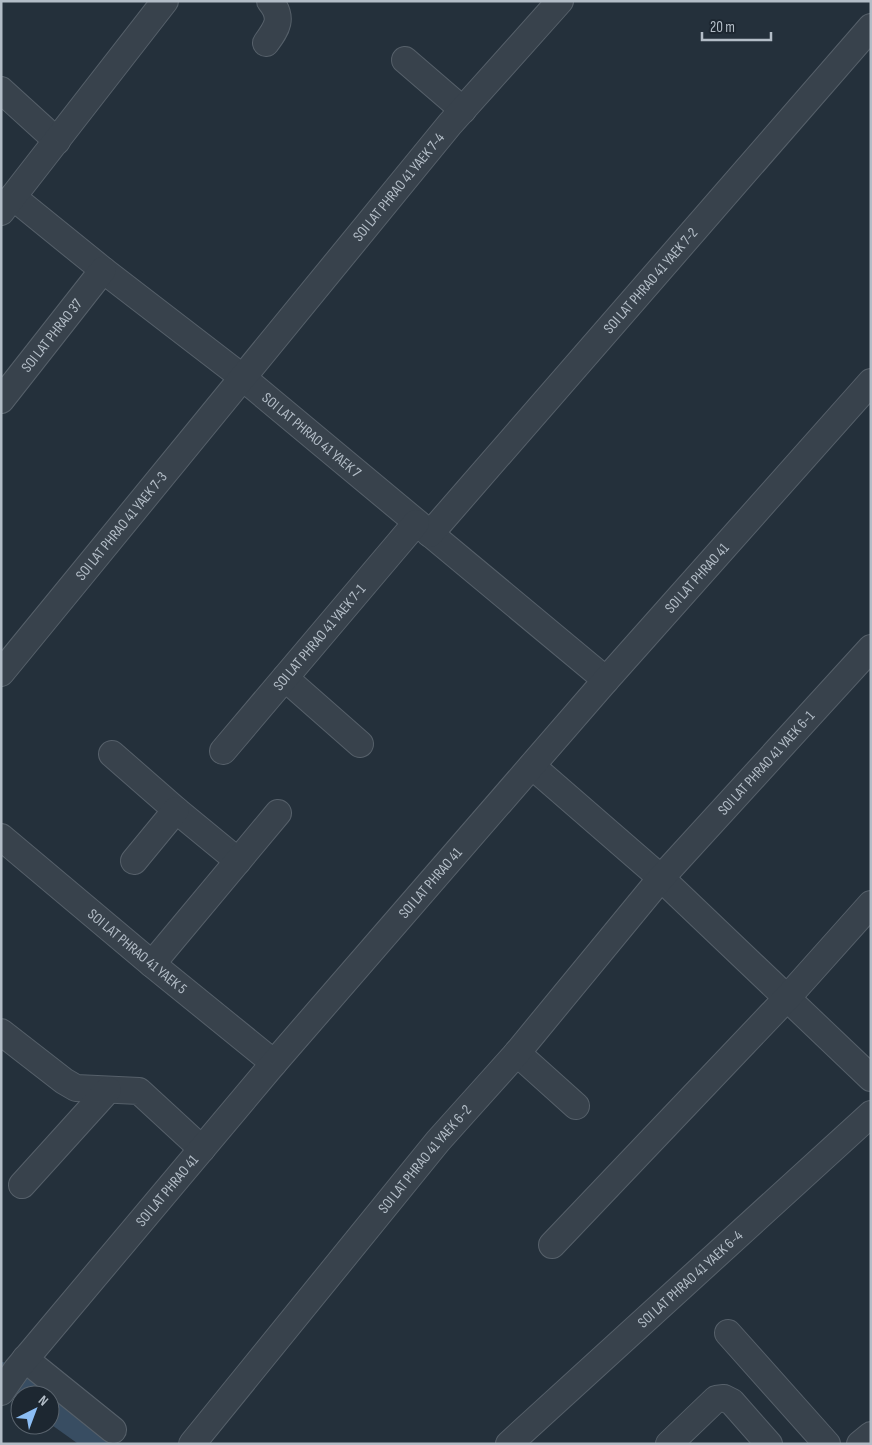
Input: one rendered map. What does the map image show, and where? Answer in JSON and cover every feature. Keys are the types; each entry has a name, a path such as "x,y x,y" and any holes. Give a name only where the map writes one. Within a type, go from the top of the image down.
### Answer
{"street":[{"path":"7,205 165,1"},
{"path":"266,43 278,28 278,15 270,1"},
{"name":"SOI LAT PHRAO 41 YAEK 7-4","path":"242,378 450,124 560,1"},
{"name":"SOI LAT PHRAO 41 YAEK 7-2","path":"423,528 871,28"},
{"path":"405,60 463,110"},
{"path":"1,90 57,141"},
{"name":"SOI LAT PHRAO 41 YAEK 7","path":"7,205 103,270 242,378 606,680"},
{"name":"SOI LAT PHRAO 37","path":"1,400 103,270"},
{"name":"SOI LAT PHRAO 41 YAEK 7-3","path":"1,673 242,378"},
{"name":"SOI LAT PHRAO 41","path":"1,1392 21,1364 274,1063 606,680 871,382"},
{"name":"SOI LAT PHRAO 41 YAEK 7-1","path":"222,751 285,678 423,528"},
{"name":"SOI LAT PHRAO 41 YAEK 6-1","path":"661,878 871,648"},
{"path":"285,678 360,744"},
{"path":"112,754 238,861"},
{"path":"532,766 661,878 871,1078"},
{"path":"134,861 176,810"},
{"path":"152,964 278,813"},
{"name":"SOI LAT PHRAO 41 YAEK 5","path":"1,837 152,964 274,1063"},
{"name":"SOI LAT PHRAO 41 YAEK 6-2","path":"192,1444 438,1140 517,1053 661,878"},
{"path":"552,1245 787,998 871,904"},
{"path":"1,1032 76,1088 139,1091 202,1149"},
{"path":"517,1053 576,1106"},
{"path":"22,1185 108,1090"},
{"name":"SOI LAT PHRAO 41 YAEK 6-4","path":"509,1444 871,1114"},
{"path":"728,1333 827,1444"},
{"path":"21,1364 113,1430"},
{"path":"669,1444 716,1400 724,1398 732,1402 769,1444"},
{"path":"860,1444 871,1435"}],"waterway":[{"path":"1,1374 17,1385"},
{"path":"60,1416 99,1444"}]}
